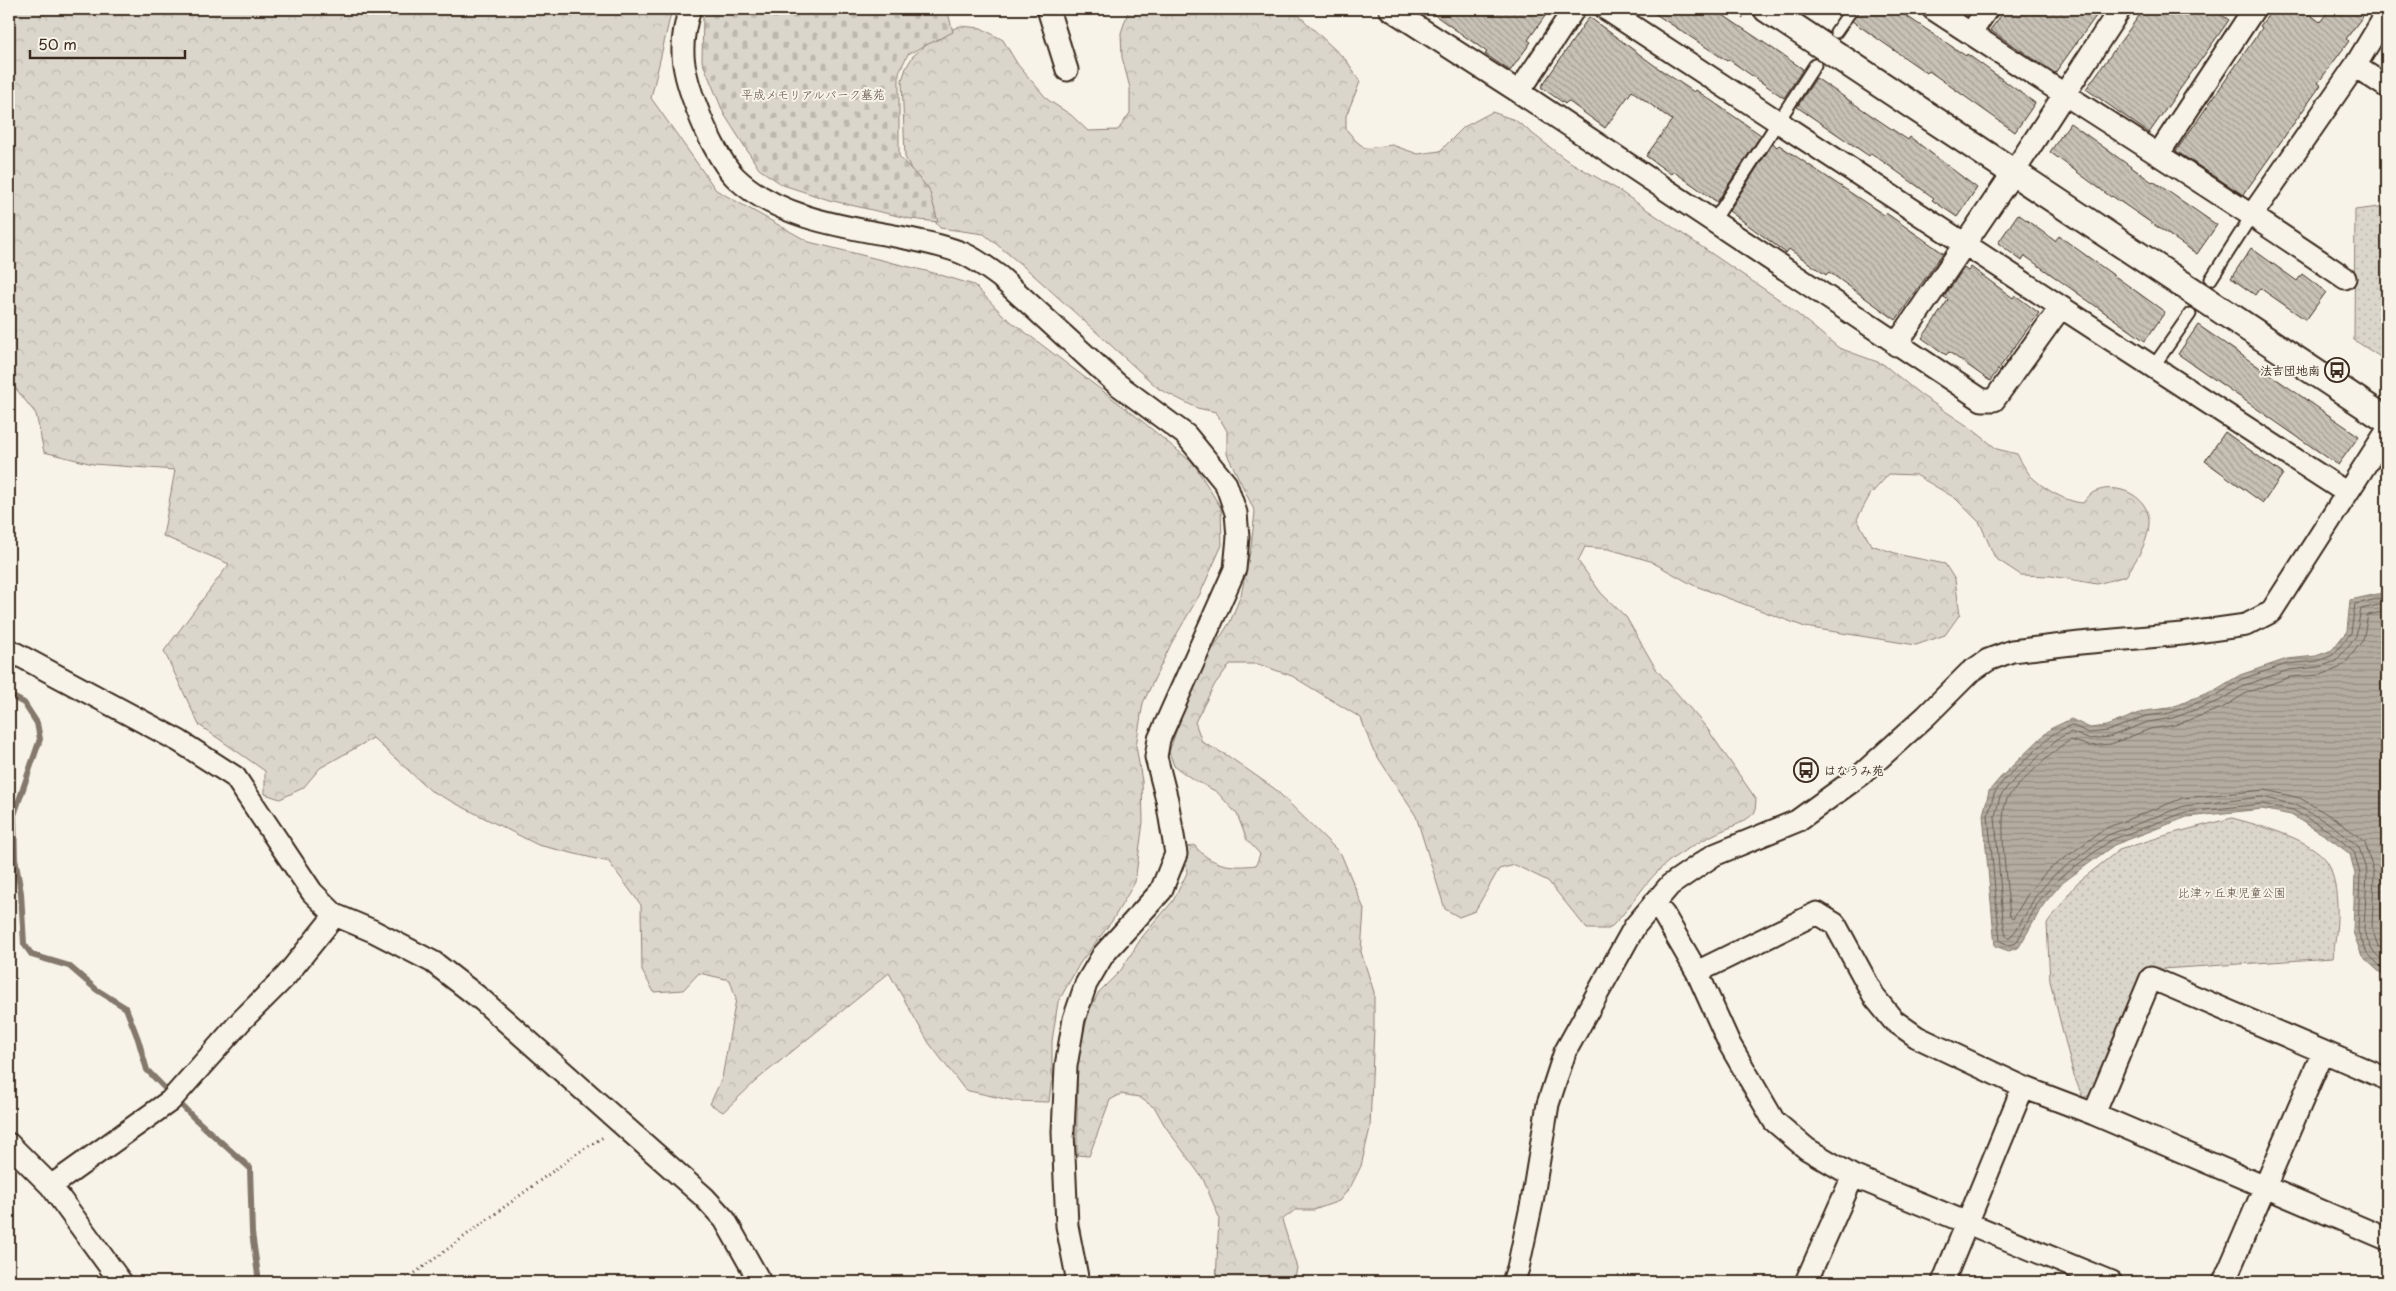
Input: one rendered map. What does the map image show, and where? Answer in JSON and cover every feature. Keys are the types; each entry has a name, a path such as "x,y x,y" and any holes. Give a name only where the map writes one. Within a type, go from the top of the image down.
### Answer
{"street":[{"path":"690,9 683,34 682,62 687,82 703,122 734,176 769,201 802,214 829,222 930,243 962,253 983,264 1000,277 1117,384 1186,435 1226,484 1236,513 1238,537 1235,569 1159,739 1156,757 1167,800 1176,854 1161,891 1103,955 1086,984 1074,1019 1066,1066 1063,1132 1066,1226 1078,1282"},
{"path":"1048,9 1067,70"},
{"path":"1390,9 1519,92 1896,345 1982,400 1994,400 2061,307"},
{"path":"1519,92 1574,9"},
{"path":"1606,9 2347,493"},
{"path":"1766,9 2387,420"},
{"path":"1933,9 2063,94 2159,153 2252,214 2344,278"},
{"path":"1971,33 1987,9"},
{"path":"1896,345 2013,173 2120,9"},
{"path":"2159,153 2254,9"},
{"path":"2252,214 2355,66 2387,13"},
{"path":"2355,66 2387,86"},
{"path":"1513,1282 1518,1268 1532,1202 1548,1104 1565,1052 1635,926 1670,885 1714,856 1797,821 1855,780 1926,716 1969,673 1988,660 2012,651 2080,642 2182,634 2246,625 2271,612 2387,431"},
{"path":"9,650 179,741 235,777 312,892 335,915 373,931 433,962 482,1000 704,1197 725,1220 760,1282"},
{"path":"1654,903 1664,915 1697,972 1730,1046 1774,1121 1807,1149 1853,1176 1968,1223 2083,1277 2111,1282"},
{"path":"1697,972 1817,914 1835,924 1874,998 1893,1020 1917,1037 2023,1087 2094,1114 2387,1239"},
{"path":"51,1186 176,1095 241,1021 286,976 335,915"},
{"path":"2094,1114 2151,978 2387,1079"},
{"path":"2224,1282 2323,1052"},
{"path":"1943,1282 2023,1087"},
{"path":"9,1144 51,1186 121,1282"},
{"path":"1806,1282 1853,1176"}],"lane":[{"path":"1836,32 1852,9"},
{"path":"1713,222 1815,65"},
{"path":"2211,280 2252,214"},
{"path":"2153,367 2190,314"}],"path":[{"path":"404,1282 576,1154 622,1125"}],"green space":[{"path":"9,9 672,9 651,98 716,190 809,242 934,273 974,285 1005,317 1137,417 1194,464 1221,508 1222,545 1200,594 1171,644 1143,703 1136,746 1142,781 1143,822 1135,882 1112,921 1080,963 1058,1002 1052,1041 1052,1077 1049,1102 1014,1101 965,1090 929,1043 889,973 758,1079 723,1112 710,1104 722,1078 736,999 730,980 699,973 683,990 654,992 642,971 641,905 609,862 538,845 431,791 373,738 320,768 303,788 280,799 265,794 265,771 199,725 164,651 229,564 163,536 175,470 93,464 44,452 36,414 9,380"},
{"name":"平成メモリアルパーク墓苑","path":"707,9 947,9 953,32 908,54 899,72 899,156 929,189 938,222 911,219 829,200 783,185 759,169 724,114 702,61 703,15"},
{"path":"1129,9 1292,9 1347,61 1360,82 1346,116 1346,129 1365,148 1392,145 1418,154 1440,151 1464,127 1492,112 1515,120 1565,159 1615,188 1780,300 1839,348 1883,364 1921,395 1972,429 1997,449 2017,454 2030,475 2048,489 2069,500 2083,503 2094,492 2103,489 2122,490 2139,499 2145,506 2148,514 2149,524 2146,538 2141,551 2126,576 2097,584 2051,576 2021,575 1995,558 1980,523 1955,498 1916,475 1889,474 1870,495 1857,519 1871,545 1901,555 1945,564 1955,580 1960,614 1945,635 1916,645 1805,627 1693,585 1650,561 1609,549 1585,547 1578,561 1601,593 1626,617 1656,669 1706,727 1756,799 1755,812 1746,820 1690,847 1659,870 1609,929 1587,929 1548,881 1515,865 1499,869 1475,911 1459,917 1445,909 1416,816 1372,748 1361,718 1292,676 1258,664 1230,664 1215,684 1195,722 1202,742 1228,756 1275,789 1341,854 1364,909 1361,952 1374,992 1370,1128 1361,1166 1351,1186 1339,1201 1314,1210 1295,1210 1282,1220 1297,1268 1294,1282 1216,1282 1219,1217 1203,1179 1165,1126 1155,1108 1139,1097 1121,1094 1110,1100 1089,1156 1077,1155 1077,1060 1089,1011 1099,992 1121,970 1142,937 1173,901 1187,873 1185,848 1194,845 1207,857 1230,866 1256,865 1260,854 1247,840 1237,814 1217,792 1174,766 1169,752 1188,697 1207,658 1230,622 1241,595 1251,547 1255,512 1227,454 1227,431 1216,412 1197,408 1159,389 1029,271 984,234 940,228 929,214 924,195 905,157 902,80 906,68 913,56 937,36 960,26 981,28 1003,40 1018,65 1048,100 1071,115 1088,131 1118,130 1130,113 1130,88 1122,57 1121,33"},
{"path":"2387,206 2387,368 2382,358 2354,340 2355,210"},
{"name":"比津ヶ丘東児童公園","path":"2232,818 2287,835 2301,841 2324,857 2330,867 2337,901 2337,924 2333,958 2146,970 2092,1094 2083,1098 2074,1076 2050,981 2047,924 2077,883 2119,850"}],"water":[{"path":"2387,592 2387,979 2362,956 2353,932 2355,874 2350,854 2326,836 2291,815 2262,809 2187,817 2114,845 2061,884 2044,904 2019,947 2009,951 1995,946 1983,815 1989,791 2050,729 2071,719 2090,728 2106,726 2145,711 2169,708 2215,690 2240,675 2287,659 2316,656 2332,650 2347,631 2350,600"}],"building":[{"path":"1426,9 1550,9 1528,40 1531,42 1510,71 1485,54 1487,52"},
{"path":"1648,9 1714,9 1803,69 1784,98 1728,59 1727,61"},
{"path":"1859,9 1896,9 1966,56 1967,54 2035,103 2015,132 1929,71 1927,73 1852,21"},
{"path":"2006,9 2101,9 2055,73 1990,30"},
{"path":"2144,9 2213,9 2229,20 2149,133 2086,89"},
{"path":"2273,9 2303,9 2320,22 2330,9 2368,9 2346,39 2349,41 2318,83 2321,85 2243,195 2176,151 2262,28 2260,26"},
{"path":"1589,17 1658,68 1694,92 1696,90 1761,135 1717,202 1673,171 1671,174 1646,156 1672,120 1632,91 1605,128 1568,101 1565,104 1541,87"},
{"path":"1816,78 1908,140 1910,137 1977,188 1957,217 1932,200 1934,198 1871,153 1869,156 1797,107"},
{"path":"2070,123 2152,182 2217,225 2197,254 2111,197 2050,152"},
{"path":"1773,143 1777,147 1779,145 1884,215 1886,213 1943,253 1896,320 1829,272 1826,275 1789,249 1786,253 1729,211"},
{"path":"2018,214 2055,241 2059,236 2165,312 2145,341 2025,256 2022,261 1998,243"},
{"path":"2251,248 2297,281 2302,274 2326,292 2306,320 2260,288 2255,295 2231,278"},
{"path":"1971,267 2013,298 2015,295 2039,313 1990,381 1949,352 1946,355 1922,338 1948,300 1944,297 1964,268 1968,271"},
{"path":"2198,325 2359,436 2338,465 2178,354"},
{"path":"2225,432 2283,474 2263,503 2205,461"}],"waterway":[{"path":"9,695 24,703 37,723 40,739 14,815 15,858 21,893 24,944 32,955 69,966 97,990 126,1008 147,1070 193,1117 250,1168 252,1233 259,1282"}],"place":[{"name":"法吉団地南","path":"2337,370"},
{"name":"はなうみ苑","path":"1806,770"}]}
